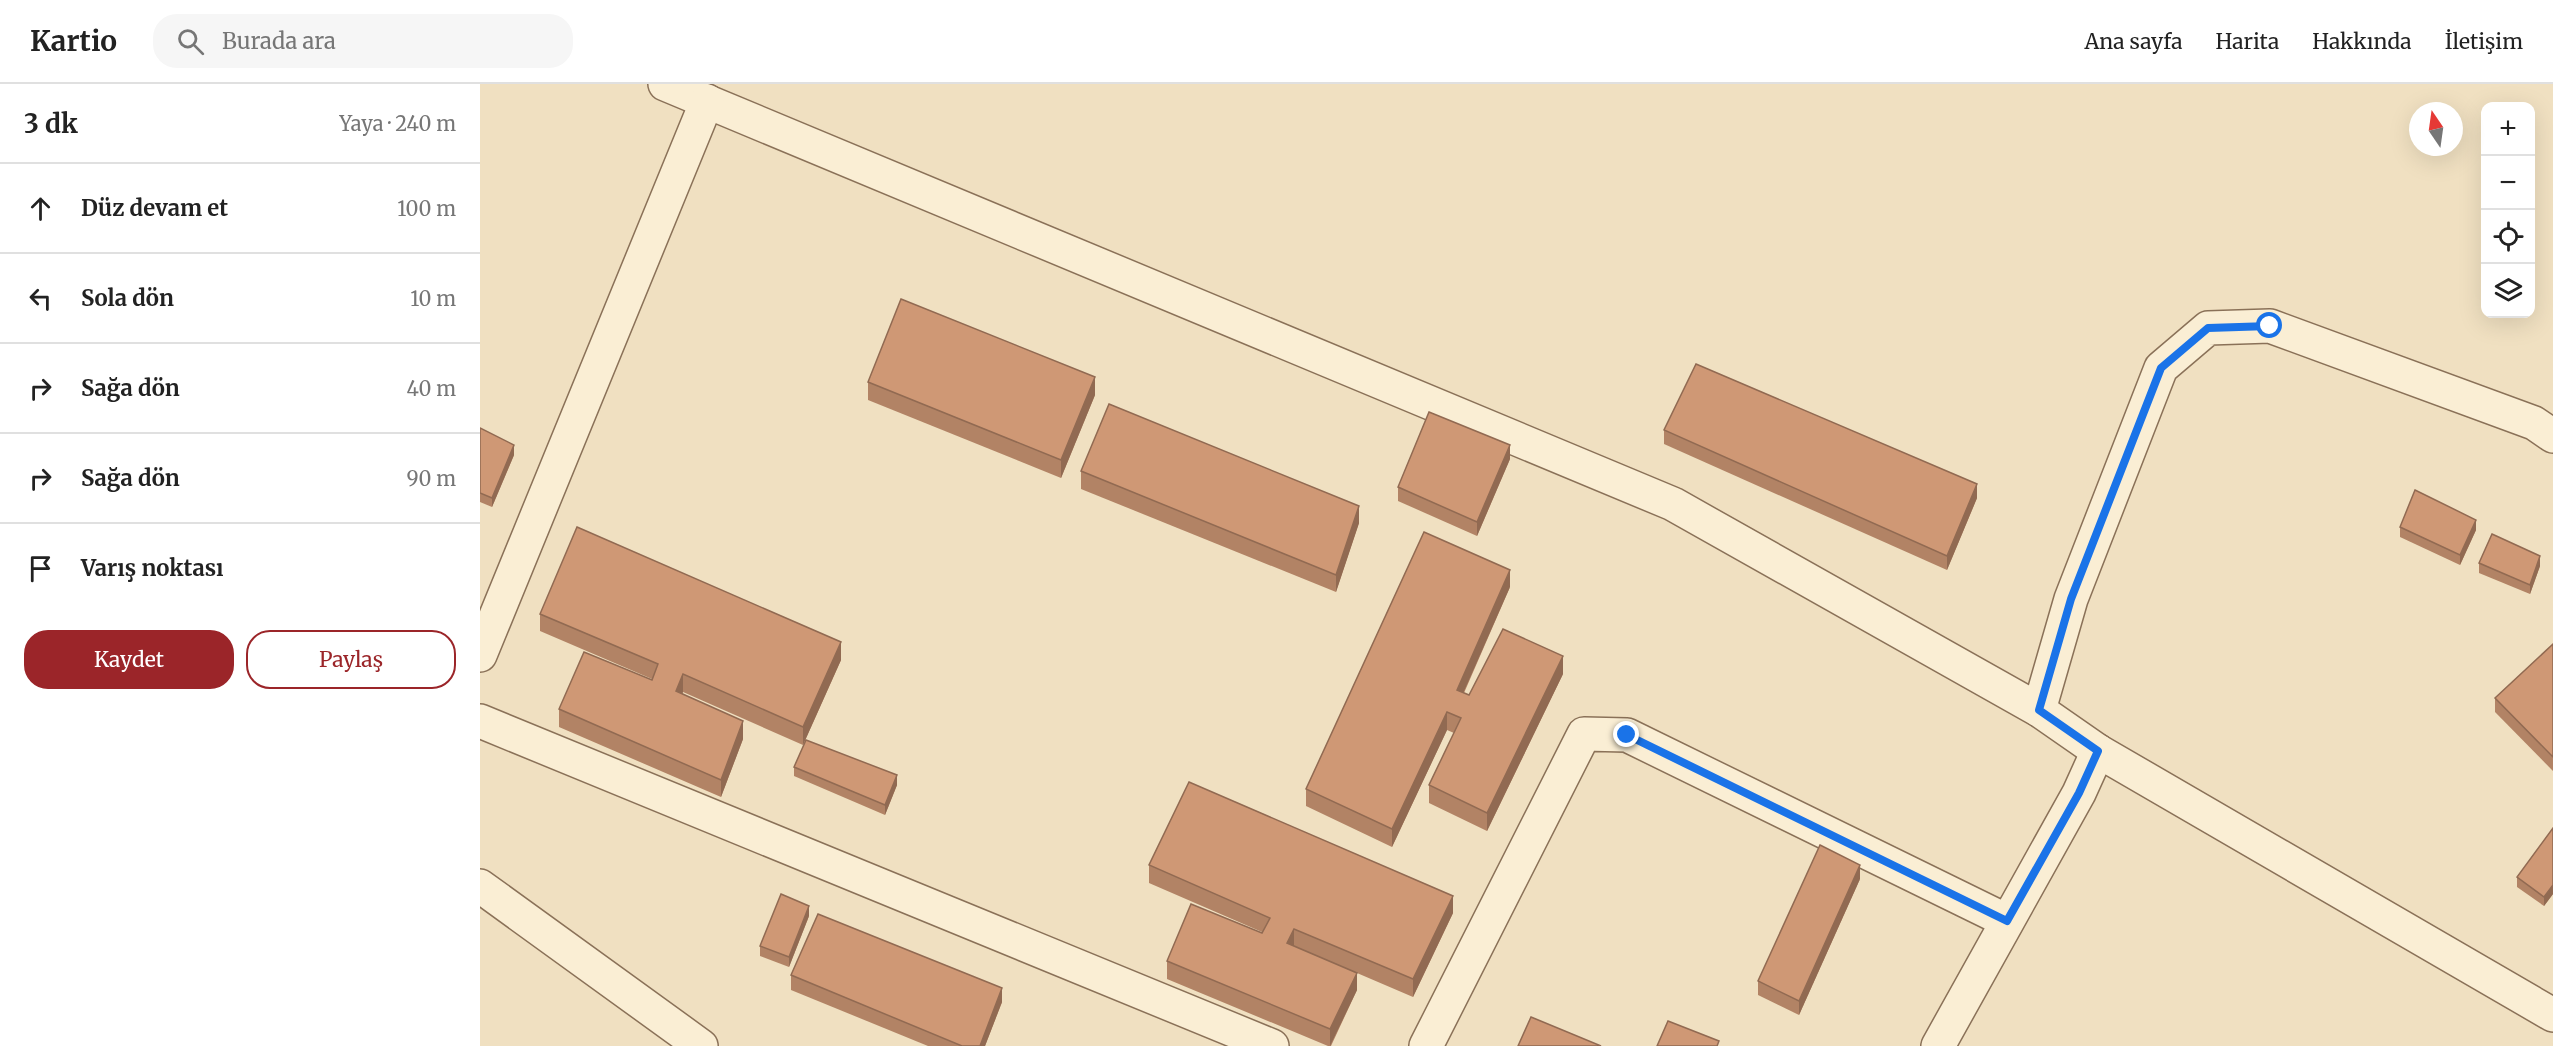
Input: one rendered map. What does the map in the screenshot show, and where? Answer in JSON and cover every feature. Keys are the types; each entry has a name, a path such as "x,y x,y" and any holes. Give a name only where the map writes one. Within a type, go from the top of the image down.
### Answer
{"lane":[{"path":"665,84 1674,504 2039,710 2098,751 2553,1015"},
{"path":"480,656 706,101"},
{"path":"2039,710 2071,599 2161,368 2208,328 2270,326 2534,423 2553,436"},
{"path":"480,721 1272,1046"},
{"path":"1426,1046 1584,734 1627,735 2007,921"},
{"path":"1938,1046 2079,793 2098,751"},
{"path":"480,886 701,1046"}],"building":[{"path":"901,299 1095,377 1061,460 868,382"},
{"path":"1696,364 1977,484 1947,556 1664,430"},
{"path":"1109,404 1359,506 1336,575 1081,471"},
{"path":"1429,412 1510,445 1477,522 1398,487"},
{"path":"480,428 514,445 492,498 480,493"},
{"path":"2415,490 2476,520 2460,555 2400,527"},
{"path":"577,527 841,642 803,727 683,674 676,691 743,721 721,780 559,709 584,652 652,680 658,664 540,614"},
{"path":"1424,532 1510,570 1457,690 1469,695 1503,629 1563,656 1487,813 1429,785 1461,718 1447,712 1392,829 1306,789"},
{"path":"2492,534 2540,556 2530,585 2479,563"},
{"path":"2553,644 2553,757 2495,698"},
{"path":"806,740 897,775 885,805 794,767"},
{"path":"1189,782 1453,896 1413,979 1294,929 1287,943 1357,973 1330,1029 1167,961 1191,904 1262,933 1270,918 1149,865"},
{"path":"2553,828 2553,885 2544,897 2517,877"},
{"path":"1820,845 1860,865 1799,1001 1758,981"},
{"path":"781,894 809,906 789,957 760,946"},
{"path":"818,914 1002,988 980,1046 962,1046 791,975"},
{"path":"1531,1017 1601,1046 1518,1046"},
{"path":"1668,1021 1719,1041 1717,1046 1657,1046"}],"route":[{"path":"1627,735 2007,921 2079,793 2098,751 2039,710 2071,599 2161,368 2208,328 2270,326"}]}
